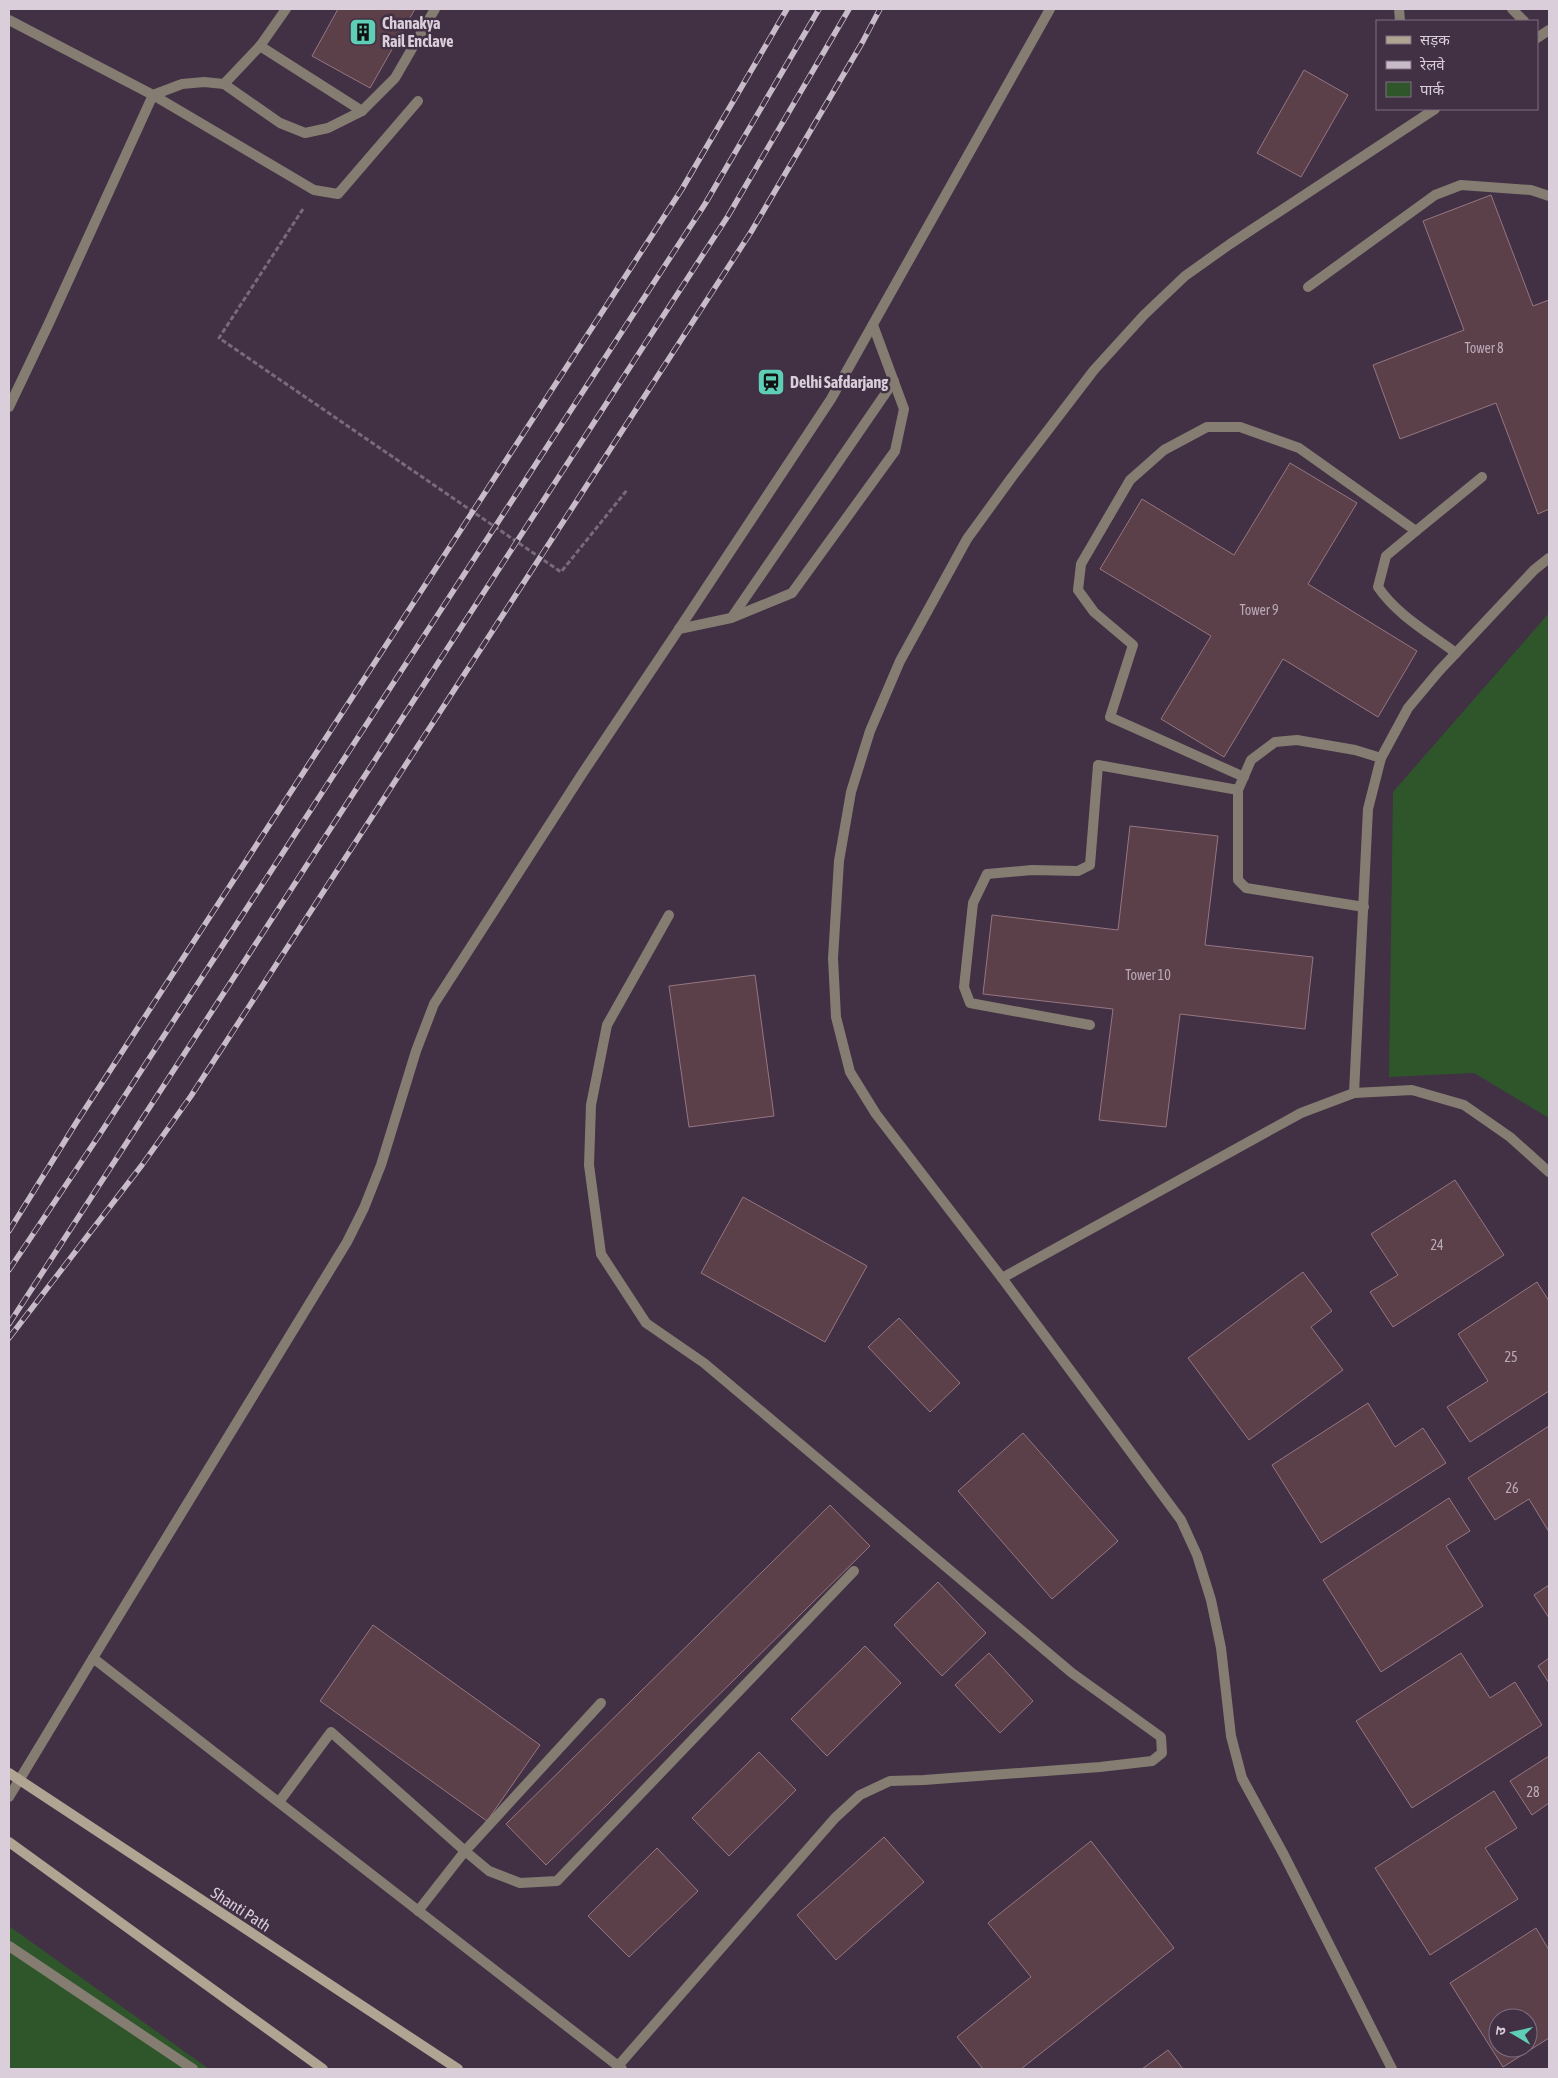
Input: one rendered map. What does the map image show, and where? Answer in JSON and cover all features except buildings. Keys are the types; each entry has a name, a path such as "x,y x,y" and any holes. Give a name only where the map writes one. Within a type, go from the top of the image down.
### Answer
{"main road":[{"name":"Shanti Path","path":"9,1773 458,2069"},
{"path":"9,1842 324,2069"}],"street":[{"path":"224,84 260,46 286,9"},
{"path":"9,407 50,323 153,96 182,84 204,82 224,84 280,123 305,133 328,128 362,111 395,78 435,9"},
{"path":"9,1797 347,1242 364,1208 381,1165 416,1051 434,1004 582,774 832,399 1050,9"},
{"path":"1512,9 1523,20"},
{"path":"9,20 153,96 314,190 338,194 418,101"},
{"path":"1538,36 1549,30"},
{"path":"260,46 362,111"},
{"path":"1392,2069 1284,1855 1242,1778 1231,1736 1221,1648 1210,1600 1197,1555 1181,1520 1002,1278 876,1114 850,1072 836,1017 833,958 839,861 851,792 870,731 900,661 968,539 1012,477 1094,370 1144,316 1185,276 1230,244 1433,110"},
{"path":"1308,287 1435,195 1461,185 1531,190 1549,196"},
{"path":"678,629 732,618 792,592 895,451 904,409 873,326"},
{"path":"732,618 894,381"},
{"path":"1244,777 1110,717 1133,645 1094,612 1078,590 1081,564 1130,480 1164,450 1207,427 1240,427 1299,448 1416,531"},
{"path":"1456,654 1399,611 1387,600 1378,587 1386,556 1482,476"},
{"path":"1354,1093 1368,809 1381,758 1408,708 1534,570 1549,558"},
{"path":"1364,907 1246,888 1238,880 1238,790 1251,760 1275,742 1297,740 1355,750 1381,758"},
{"path":"1090,1025 970,1003 964,987 973,903 987,874 1032,870 1078,871 1090,866 1098,765 1238,790"},
{"path":"93,1658 620,2068 835,1818 860,1794 890,1781 1109,1766 1152,1761 1162,1753 1162,1737 1072,1673 711,1369 646,1323 601,1254 590,1165 591,1105 607,1025 669,915"},
{"path":"1002,1278 1301,1113 1354,1093 1412,1090 1464,1105 1510,1137 1549,1172"},
{"path":"279,1802 331,1732 489,1871 520,1884 557,1881 854,1571"},
{"path":"418,1911 465,1851 601,1703"},
{"path":"9,1946 193,2069"}],"path":[{"path":"314,190 219,338 561,572 627,490"}],"green space":[{"path":"1549,613 1549,1118 1474,1073 1389,1077 1393,792"},
{"path":"9,1926 209,2069 9,2069"}],"railway":[{"path":"9,1231 76,1123 682,189 787,9"},
{"path":"9,1270 98,1137 705,204 819,9"},
{"path":"9,1324 728,216 849,9"},
{"path":"9,1338 142,1165 191,1096 751,232 880,9"}],"place":[{"name":"Chanakya Rail Enclave","path":"363,32"},
{"name":"Delhi Safdarjang","path":"771,382"}]}
